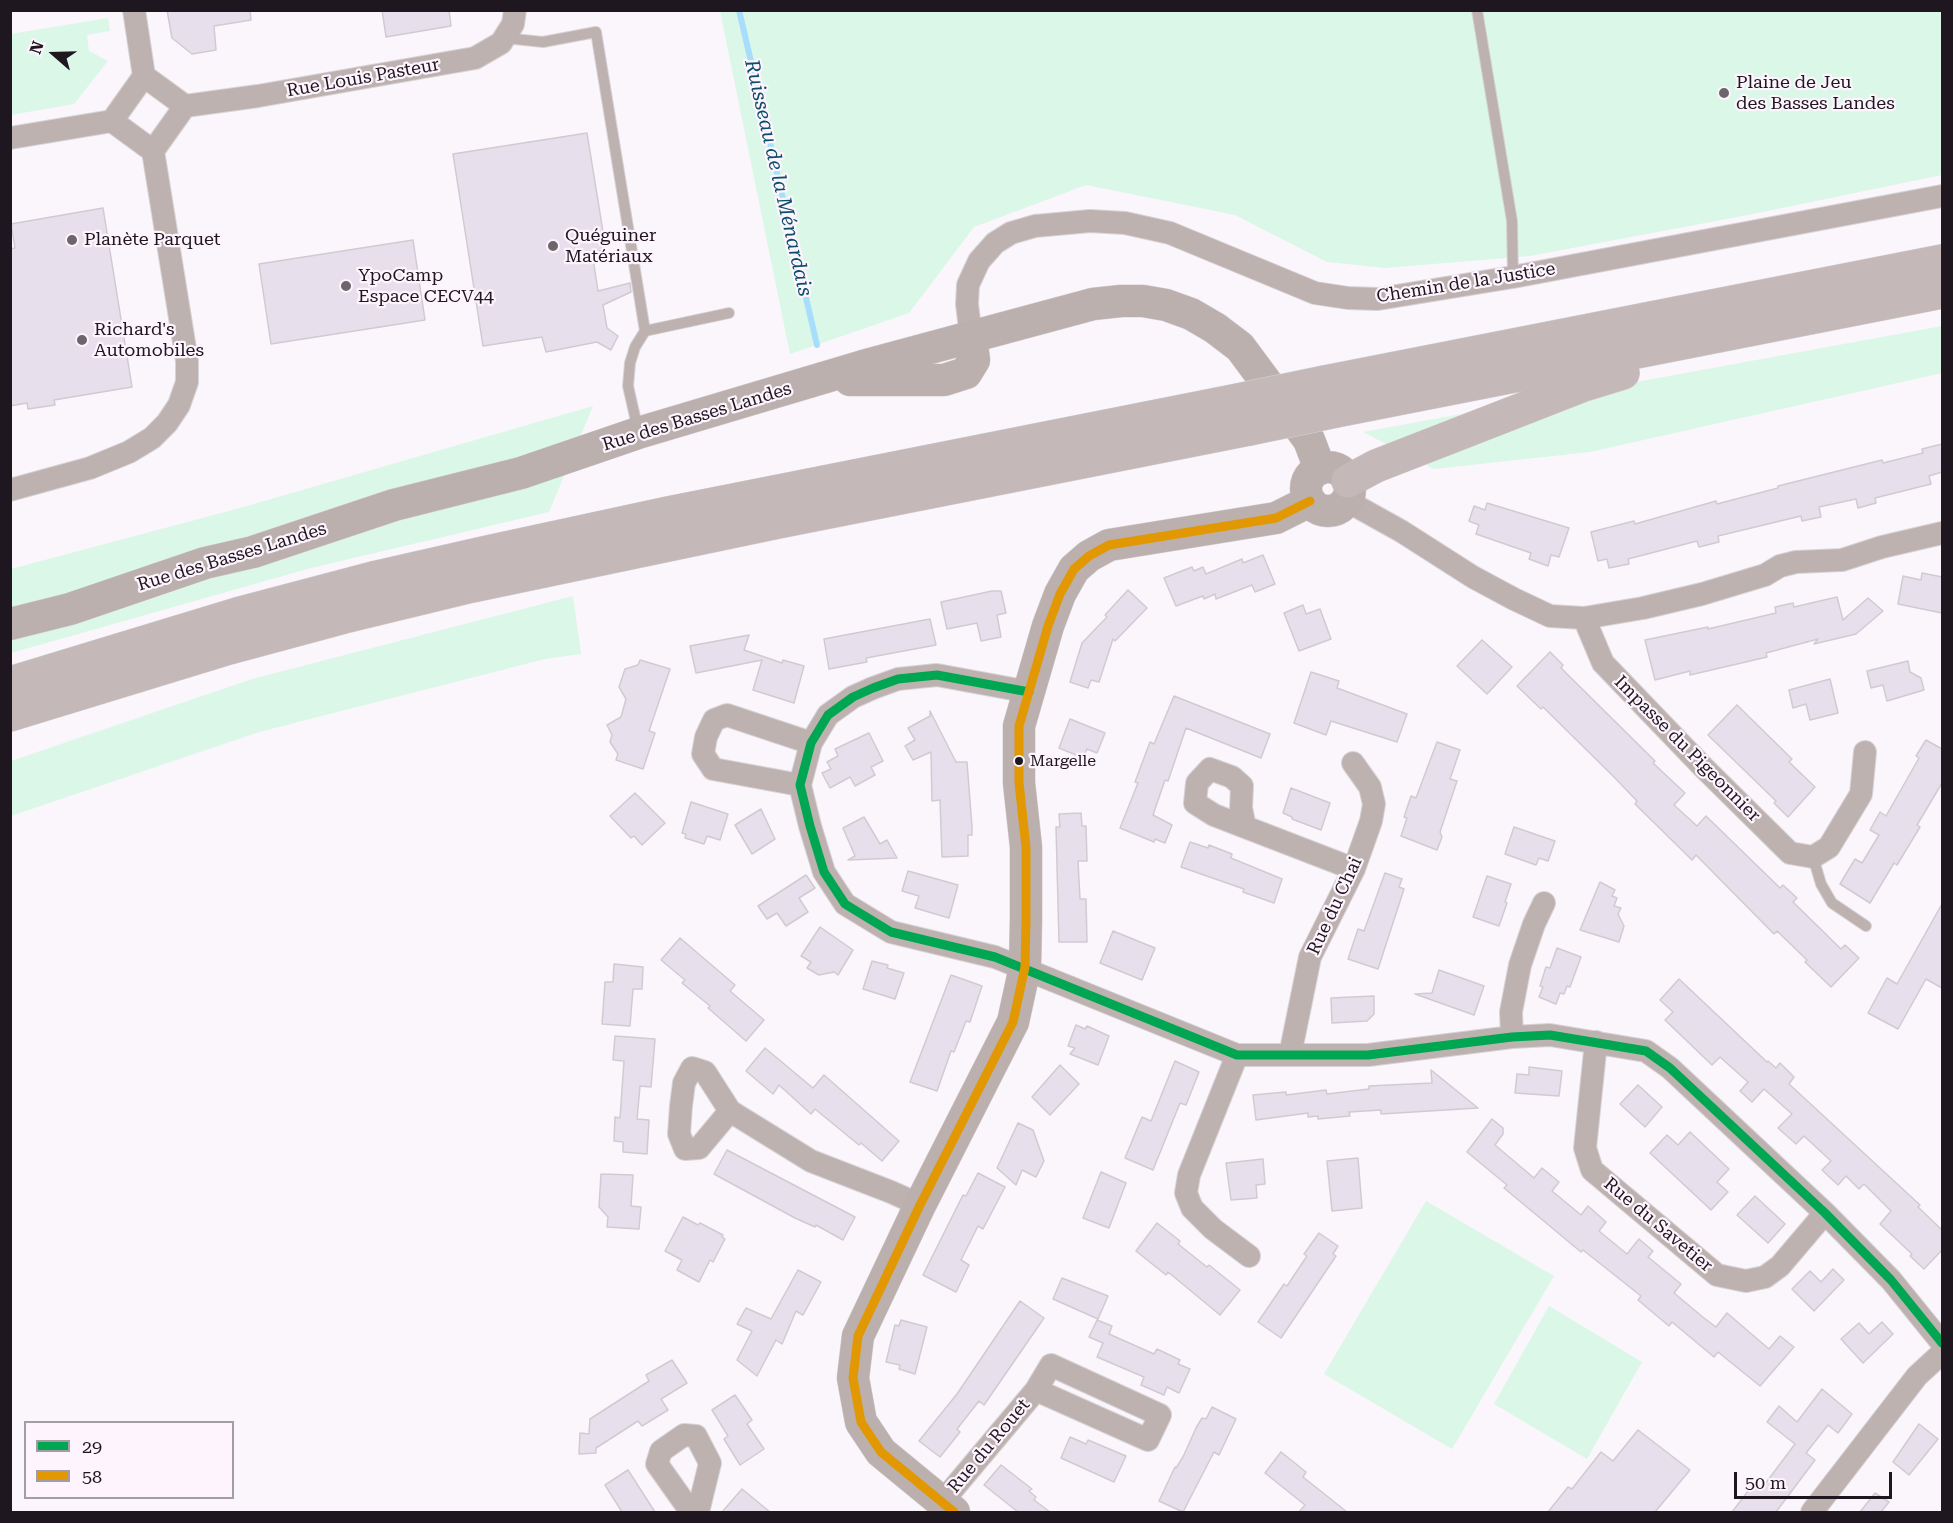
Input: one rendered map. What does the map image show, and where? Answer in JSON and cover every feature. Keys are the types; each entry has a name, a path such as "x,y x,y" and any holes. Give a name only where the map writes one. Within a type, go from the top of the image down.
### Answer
{"highway":[{"path":"10,683 237,614 377,577 487,552 692,508 1243,414 1330,397 1942,261"},
{"path":"1330,397 1720,337 1942,292"},
{"path":"1338,484 1376,466 1584,385 1634,370 1696,357 1720,337"},
{"path":"10,715 229,648 461,589 777,522 1243,414"}],"street":[{"path":"112,121 144,76 134,10"},
{"path":"505,38 513,24 515,10"},
{"name":"Rue Louis Pasteur","path":"185,106 258,96 475,58 501,43 505,38"},
{"path":"144,76 185,106 153,150"},
{"path":"10,138 112,121 153,150 188,361 187,382 179,405 167,423 152,438 129,452 90,468 10,490"},
{"name":"Chemin de la Justice","path":"971,337 968,285 979,261 995,243 1011,233 1035,226 1090,221 1125,223 1170,233 1204,245 1315,293 1348,298 1378,299 1513,277 1942,196"},
{"path":"971,337 1093,304 1121,300 1166,305 1191,314 1240,347 1309,440 1338,484"},
{"name":"Rue des Basses Landes","path":"10,624 70,609 205,563 253,552 394,505 521,473 638,433 817,380 944,380 966,373 974,360 971,337"},
{"path":"948,1507 881,1452 861,1422 853,1378 858,1336 920,1205 1013,1022 1025,967 1026,847 1019,783 1019,726 1048,626 1060,594 1074,569 1089,556 1108,545 1276,518 1310,501 1307,486 1314,473 1338,484 1401,531 1473,577 1550,615 1584,618 1643,608 1765,575 1780,566 1796,561 1842,560 1882,547 1942,533"},
{"path":"10,604 168,576"},
{"name":"Impasse du Pigeonnier","path":"1584,618 1603,663 1645,708 1790,853 1813,857"},
{"path":"1029,692 937,675 898,679 853,697 828,716 812,743 800,785 824,872 845,904 891,932 995,957 1025,967 1237,1054 1368,1055 1512,1036 1550,1035 1646,1051 1670,1068 1825,1213 1891,1280 1942,1342"},
{"path":"800,785 713,769 703,754 706,737 714,720 727,715 812,743"},
{"path":"1813,857 1829,847 1861,794 1865,752"},
{"name":"Rue du Chai","path":"1290,1055 1310,957 1354,869 1371,821 1374,804 1370,787 1353,763"},
{"path":"1245,827 1354,869"},
{"path":"1512,1036 1511,1012 1520,965 1544,903"},
{"name":"Rue du Savetier","path":"1596,1042 1585,1148 1592,1170 1717,1275 1746,1281 1765,1277 1780,1266 1825,1213"},
{"path":"1237,1054 1189,1175 1186,1193 1192,1208 1213,1229 1249,1257"},
{"path":"730,1111 811,1161 920,1205"},
{"path":"1812,1512 1917,1376 1942,1353"},
{"name":"Rue du Rouet","path":"948,1507 1036,1390 1051,1365 1160,1415 1148,1440 1036,1390"},
{"path":"691,1512 657,1464 661,1451 684,1435 696,1436 710,1463 698,1512"}],"lane":[{"path":"1477,10 1512,221 1513,277"},
{"path":"505,38 543,42 596,32 645,331 633,355 628,386 638,433"},
{"path":"645,331 729,313"},
{"path":"1813,857 1821,884 1832,903 1866,927"}],"green space":[{"path":"720,11 1942,11 1942,175 1753,214 1530,256 1385,268 1327,262 1235,215 1086,185 974,227 909,313 790,354"},
{"path":"108,18 110,31 87,35 89,51 108,61 74,104 11,115 11,34"},
{"path":"1942,326 1942,373 1590,452 1434,469 1363,432"},
{"path":"593,406 549,512 311,568 11,653 11,569 240,508"},
{"path":"573,596 581,654 545,659 259,732 11,816 11,761 252,679"},
{"path":"1426,1201 1554,1276 1452,1449 1324,1374"},
{"path":"1549,1306 1642,1362 1587,1459 1494,1404"}],"building":[{"path":"167,10 250,10 251,20 214,26 216,50 192,54 172,38"},
{"path":"382,10 449,10 451,26 386,37"},
{"path":"587,133 606,250 592,252 598,291 630,283 631,292 603,305 607,328 618,336 611,350 597,342 546,352 542,337 483,346 453,154"},
{"path":"103,208 132,387 54,400 55,405 28,409 27,403 10,406 10,249 15,248 11,224"},
{"path":"413,240 425,320 271,344 259,264"},
{"path":"1942,444 1942,472 1929,476 1931,484 1875,498 1876,503 1858,508 1856,499 1819,507 1821,517 1802,521 1801,516 1718,536 1719,542 1699,547 1697,541 1628,559 1629,564 1609,568 1607,559 1598,561 1591,532 1634,521 1635,524 1716,501 1717,504 1882,460 1883,463 1923,453 1922,449"},
{"path":"1487,503 1569,528 1559,557 1551,555 1548,566 1529,559 1531,553 1476,534 1479,525 1469,521 1474,506 1485,510"},
{"path":"1263,555 1275,584 1255,592 1252,585 1216,599 1215,594 1204,599 1203,596 1176,606 1164,578 1192,567 1194,571 1203,567 1206,574 1242,559 1243,563"},
{"path":"1922,573 1942,577 1942,613 1898,604 1903,576 1921,580"},
{"path":"1128,590 1147,608 1115,641 1113,639 1099,682 1091,680 1088,688 1070,682 1082,643 1107,617 1105,615"},
{"path":"1001,591 1006,613 997,615 1001,637 981,641 977,623 947,629 941,602"},
{"path":"1837,597 1843,620 1868,598 1883,611 1856,634 1814,644 1818,639 1766,653 1767,657 1690,675 1690,671 1655,680 1645,640 1708,627 1708,629 1776,613 1775,607 1793,603 1794,607"},
{"path":"1303,605 1306,614 1320,609 1331,639 1299,651 1284,613"},
{"path":"930,619 936,645 866,658 867,662 829,669 824,639"},
{"path":"749,635 744,650 782,663 783,660 804,666 794,703 753,690 762,660 696,673 690,646"},
{"path":"1482,640 1512,667 1487,694 1457,666"},
{"path":"1550,652 1563,665 1561,668 1685,793 1674,805 1697,826 1706,816 1780,888 1783,885 1797,898 1793,902 1841,949 1845,945 1859,958 1831,987 1805,962 1807,960 1777,931 1774,934 1696,855 1692,860 1635,804 1637,801 1614,777 1543,707 1541,709 1517,686"},
{"path":"640,660 670,669 649,731 655,733 643,769 616,760 618,754 610,742 612,735 607,725 621,717 626,699 619,687 625,669 638,665"},
{"path":"1908,661 1910,672 1921,678 1924,690 1887,701 1883,685 1871,688 1867,671"},
{"path":"1311,672 1339,681 1337,688 1407,714 1397,742 1331,721 1326,735 1294,723"},
{"path":"1830,679 1838,713 1810,720 1806,704 1793,708 1789,690"},
{"path":"1174,696 1270,734 1261,758 1186,728 1168,781 1165,780 1153,815 1172,825 1165,843 1155,839 1154,842 1120,828 1138,783 1135,782 1150,742 1154,744"},
{"path":"1737,705 1792,759 1789,762 1815,787 1788,817 1774,803 1776,801 1708,735"},
{"path":"930,711 956,762 967,762 972,827 972,835 968,835 968,856 942,857 940,800 932,801 931,752 913,760 905,746 915,740 908,728 930,716"},
{"path":"1070,719 1105,733 1097,753 1087,749 1083,758 1059,748"},
{"path":"869,733 883,761 871,767 875,775 855,786 850,777 830,788 822,773 831,769 827,762 838,756 835,749"},
{"path":"1926,740 1942,749 1942,783 1917,825 1920,827 1897,865 1894,863 1870,903 1840,884 1855,859 1862,863 1879,835 1870,830 1880,812 1886,816 1919,758 1916,756"},
{"path":"1437,742 1460,750 1450,779 1457,781 1440,832 1442,837 1437,850 1401,836 1411,796 1416,798"},
{"path":"1291,788 1330,803 1321,830 1292,819 1283,813"},
{"path":"635,793 665,823 642,845 634,836 631,838 610,816"},
{"path":"691,802 728,814 720,840 707,836 704,844 685,838 686,834 682,833"},
{"path":"761,809 775,839 752,854 735,825"},
{"path":"1081,813 1082,826 1086,826 1087,861 1078,861 1080,899 1086,899 1087,942 1059,942 1056,827 1060,827 1059,814"},
{"path":"864,817 880,844 887,840 897,858 848,860 855,856 843,828"},
{"path":"1514,827 1555,841 1548,861 1539,858 1536,865 1505,854"},
{"path":"1190,842 1208,848 1209,845 1232,854 1231,858 1282,879 1274,903 1243,892 1244,889 1181,867"},
{"path":"908,871 958,885 949,918 915,908 919,896 902,891"},
{"path":"1385,873 1402,879 1399,887 1404,889 1378,969 1348,959 1358,929 1364,931"},
{"path":"806,875 815,888 799,898 808,912 786,926 777,913 767,919 758,906"},
{"path":"1487,876 1511,884 1499,926 1473,917"},
{"path":"1600,882 1615,890 1612,896 1617,898 1614,906 1621,908 1618,914 1624,926 1619,942 1580,930"},
{"path":"1942,904 1942,988 1926,979 1898,1029 1868,1013 1887,978 1897,984"},
{"path":"820,927 853,950 838,975 834,972 819,975 807,968 811,962 801,956"},
{"path":"1113,931 1155,948 1142,980 1100,963"},
{"path":"680,938 735,985 730,991 764,1020 746,1041 708,1008 710,1006 682,983 685,980 661,960"},
{"path":"1557,948 1581,957 1570,987 1567,986 1564,994 1560,993 1556,1004 1539,997 1546,967 1550,968"},
{"path":"872,961 888,965 887,968 904,973 895,999 863,989"},
{"path":"614,964 643,967 642,989 633,989 630,1026 602,1024 605,982 613,982"},
{"path":"1439,970 1484,986 1474,1015 1415,994 1432,993"},
{"path":"951,975 982,986 970,1022 966,1021 954,1052 951,1051 937,1091 910,1082"},
{"path":"1679,979 1767,1062 1776,1068 1780,1063 1794,1077 1789,1084 1920,1205 1918,1207 1942,1230 1942,1250 1924,1269 1910,1256 1912,1254 1880,1224 1891,1211 1864,1184 1859,1189 1846,1176 1838,1185 1822,1170 1831,1161 1804,1136 1796,1144 1778,1128 1792,1114 1764,1089 1752,1102 1740,1091 1748,1082 1720,1057 1712,1065 1665,1020 1673,1012 1660,1000"},
{"path":"1374,996 1374,1014 1367,1021 1332,1023 1331,998"},
{"path":"1076,1025 1085,1029 1087,1026 1109,1036 1098,1065 1070,1054 1075,1048 1068,1046"},
{"path":"615,1036 655,1039 651,1087 640,1086 637,1119 649,1120 647,1154 623,1152 623,1142 614,1141 615,1117 620,1118 624,1061 613,1060"},
{"path":"765,1048 813,1088 824,1075 899,1141 882,1161 815,1109 811,1114 779,1085 773,1094 746,1071"},
{"path":"1175,1061 1199,1072 1186,1105 1180,1103 1153,1170 1125,1158 1142,1117 1151,1121"},
{"path":"1060,1065 1079,1084 1050,1115 1032,1097"},
{"path":"1529,1067 1562,1071 1559,1096 1515,1093 1517,1074 1529,1075"},
{"path":"1431,1070 1478,1108 1381,1114 1381,1110 1349,1112 1350,1116 1318,1119 1318,1116 1308,1117 1308,1113 1256,1120 1253,1095 1286,1092 1286,1095 1326,1090 1327,1094 1369,1089 1369,1086 1432,1083"},
{"path":"1638,1085 1662,1107 1645,1127 1620,1104"},
{"path":"1492,1119 1503,1128 1503,1134 1495,1145 1534,1178 1542,1168 1559,1182 1552,1191 1581,1215 1588,1206 1606,1222 1599,1231 1627,1254 1639,1239 1653,1251 1648,1257 1681,1284 1674,1293 1704,1318 1716,1327 1727,1313 1769,1349 1780,1336 1794,1347 1760,1386 1718,1352 1714,1357 1672,1322 1669,1326 1638,1300 1641,1296 1583,1250 1581,1252 1504,1188 1507,1185 1467,1152"},
{"path":"1018,1123 1033,1130 1044,1161 1036,1177 1022,1170 1016,1185 997,1168"},
{"path":"1690,1132 1729,1169 1717,1182 1728,1192 1711,1210 1650,1153 1667,1135 1678,1145"},
{"path":"727,1150 855,1217 843,1240 816,1225 815,1227 795,1218 714,1174"},
{"path":"1358,1158 1362,1208 1332,1211 1327,1161"},
{"path":"1263,1159 1265,1184 1256,1185 1257,1198 1231,1200 1226,1163"},
{"path":"1101,1172 1126,1183 1109,1228 1083,1218"},
{"path":"978,1173 1005,1187 983,1229 978,1226 961,1260 969,1265 956,1292 923,1275 963,1195 966,1196"},
{"path":"601,1174 633,1175 631,1206 641,1207 639,1229 607,1227 608,1217 599,1207"},
{"path":"1755,1196 1785,1224 1768,1243 1737,1215"},
{"path":"683,1217 723,1235 725,1239 713,1262 710,1260 699,1282 677,1270 682,1260 665,1251"},
{"path":"1157,1223 1180,1241 1178,1244 1240,1290 1220,1315 1168,1272 1166,1275 1136,1251"},
{"path":"1319,1233 1338,1246 1333,1254 1336,1256 1281,1338 1258,1322 1284,1284 1287,1286 1307,1256 1304,1254"},
{"path":"1833,1269 1844,1280 1814,1311 1792,1289 1810,1271 1821,1282"},
{"path":"798,1270 821,1282 803,1315 796,1311 782,1344 776,1340 757,1376 737,1360 752,1331 737,1324 746,1308 771,1319"},
{"path":"1062,1278 1108,1296 1098,1319 1053,1299"},
{"path":"1020,1301 1044,1318 984,1405 979,1401 957,1429 960,1432 940,1457 919,1441 957,1394"},
{"path":"901,1320 927,1327 915,1374 899,1369 900,1365 886,1362 895,1325 899,1326"},
{"path":"1097,1320 1112,1326 1109,1334 1154,1354 1157,1349 1180,1360 1178,1364 1190,1369 1179,1393 1167,1387 1164,1395 1141,1385 1144,1377 1097,1357 1103,1343 1089,1337"},
{"path":"1882,1322 1893,1334 1863,1363 1841,1339 1859,1323 1869,1334"},
{"path":"672,1360 687,1383 661,1399 668,1410 642,1426 638,1421 596,1448 596,1453 579,1454 580,1433 589,1434 590,1419 649,1381 646,1375"},
{"path":"1822,1389 1852,1414 1838,1433 1828,1425 1806,1453 1815,1460 1776,1512 1732,1512 1755,1482 1762,1488 1795,1444 1767,1422 1779,1406 1797,1422"},
{"path":"735,1395 752,1420 747,1424 764,1449 740,1465 724,1439 728,1436 712,1410"},
{"path":"1212,1407 1236,1419 1219,1455 1214,1452 1183,1512 1159,1501 1196,1428 1202,1418 1206,1419"},
{"path":"1919,1424 1938,1439 1909,1475 1893,1462"},
{"path":"1638,1430 1690,1470 1655,1512 1548,1512 1568,1487 1572,1489 1601,1452 1613,1461"},
{"path":"1070,1437 1086,1444 1088,1440 1126,1456 1114,1482 1061,1458"},
{"path":"1281,1452 1306,1472 1303,1477 1347,1512 1299,1512 1305,1505 1265,1473"},
{"path":"1001,1465 1032,1489 1029,1491 1036,1497 1034,1500 1050,1512 1018,1512 984,1485"},
{"path":"628,1470 655,1512 622,1512 605,1485"},
{"path":"742,1489 770,1512 722,1512"},
{"path":"1875,1493 1889,1502 1881,1512 1860,1512"}],"waterway":[{"name":"Ruisseau de la Ménardais","path":"739,10 817,345"}],"transit line":[{"name":"58","path":"954,1512 881,1452 861,1422 853,1378 858,1336 920,1205 1013,1022 1025,967 1026,919 1026,847 1019,783 1019,726 1048,626 1060,594 1074,569 1089,556 1109,545 1276,518 1310,501"},
{"name":"29","path":"1029,692 937,675 898,679 853,697 828,715 811,743 800,785 824,872 845,904 891,932 995,957 1237,1055 1368,1055 1512,1037 1550,1035 1646,1051 1670,1068 1825,1213 1891,1280 1942,1343"}],"place":[{"name":"Plaine de Jeu des Basses Landes","path":"1724,93"},
{"name":"Planète Parquet","path":"72,240"},
{"name":"Quéguiner Matériaux","path":"553,246"},
{"name":"YpoCamp Espace CECV44","path":"346,286"},
{"name":"Richard's Automobiles","path":"82,340"},
{"name":"Margelle","path":"1019,761"}]}
